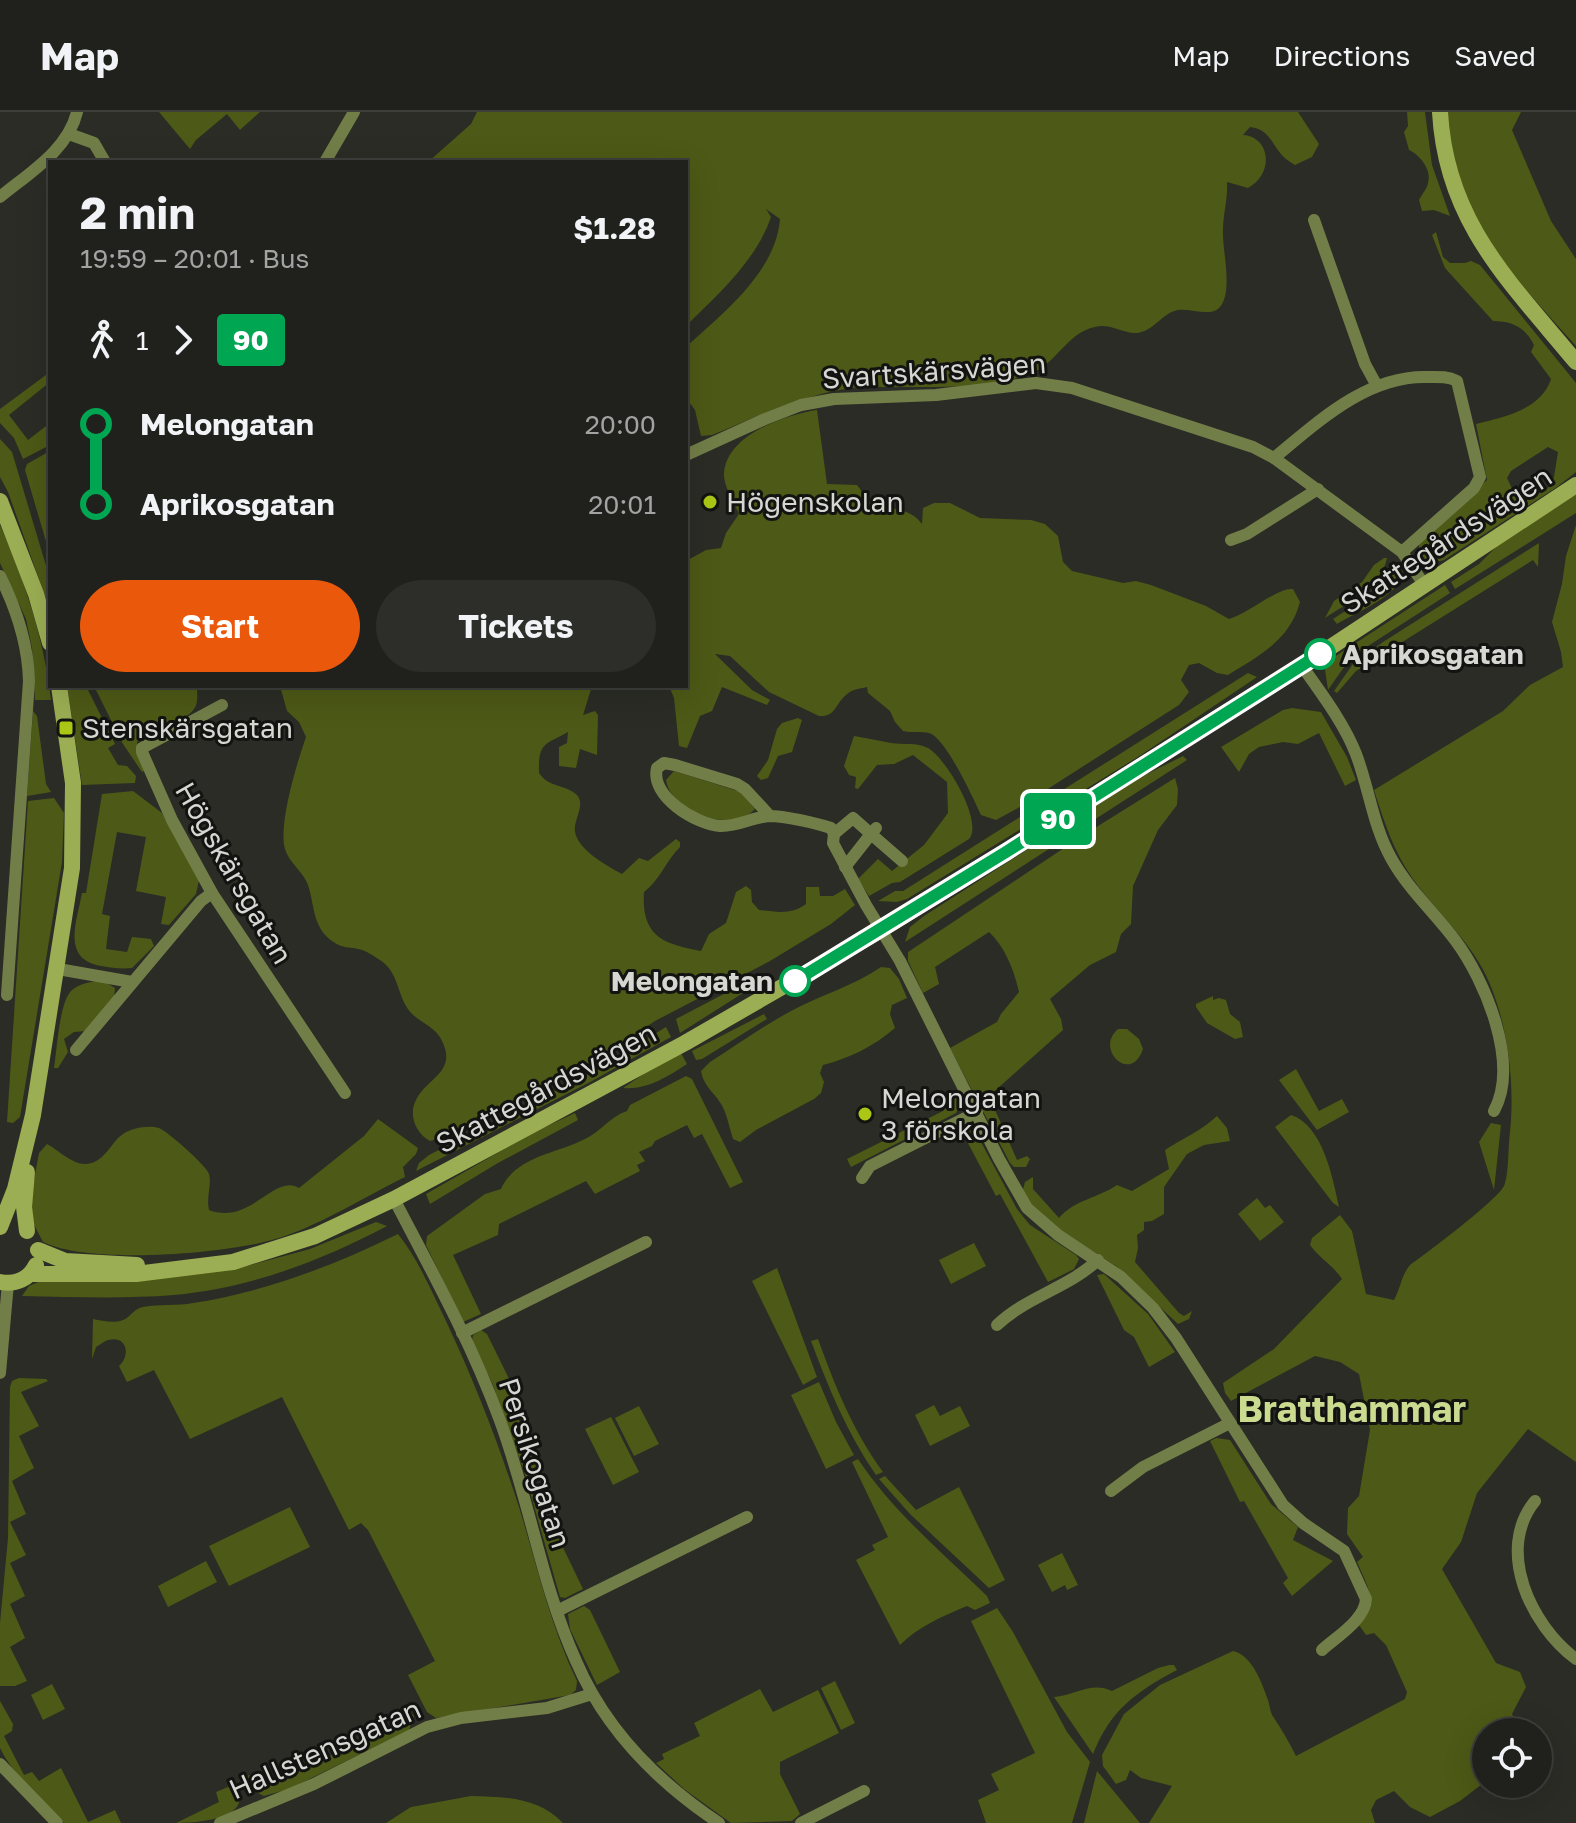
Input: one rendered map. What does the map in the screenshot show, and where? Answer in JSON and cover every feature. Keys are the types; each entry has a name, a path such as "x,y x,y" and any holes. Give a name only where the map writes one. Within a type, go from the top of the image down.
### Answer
{"street":[{"path":"0,197 55,151 69,134 77,112"},
{"path":"326,160 354,112"},
{"path":"1440,112 1446,157 1467,219 1490,257 1576,362"},
{"path":"69,134 94,143 104,160"},
{"path":"1314,220 1365,364 1377,386"},
{"path":"1274,458 1320,420 1377,386 1415,377 1448,377 1457,381 1480,477 1474,488 1402,552"},
{"name":"Svartskärsvägen","path":"688,454 801,405 834,399 936,395 1036,383 1072,388 1253,447 1274,458 1402,552 1425,586"},
{"name":"Skattegårdsvägen","path":"4,1283 20,1282 31,1274 136,1274 222,1264 268,1253 324,1232 394,1199 718,1025 881,930 1302,666 1576,485"},
{"path":"1231,540 1247,534 1318,489"},
{"path":"0,501 36,594 48,636"},
{"path":"0,576 25,640 29,681 7,995"},
{"path":"1302,666 1354,750 1391,858 1413,892 1457,942 1485,992 1501,1052 1502,1096 1494,1111"},
{"path":"31,1274 37,1262 36,1242 27,1231 15,1226 0,1227 15,1189 33,1115 71,880 74,827 72,772 59,688"},
{"name":"Högskärsgatan","path":"222,705 142,748 144,760 163,804 212,893 345,1093"},
{"path":"770,816 737,784 675,765 664,763 657,768 656,782 661,791 690,815 706,823 735,825 770,816 828,827 834,834"},
{"path":"902,861 873,831 853,818 834,834 833,843 845,867 900,961 999,1159 1027,1208 1058,1235 1121,1277 1153,1308 1176,1338 1283,1505 1344,1551 1366,1599 1363,1612 1322,1650"},
{"path":"845,867 873,831"},
{"path":"76,1050 201,901 212,893"},
{"path":"58,969 132,982"},
{"path":"862,1178 870,1166 977,1112"},
{"path":"27,1231 24,1207 33,1115"},
{"name":"Persikogatan","path":"394,1199 462,1333 500,1419 557,1611 575,1661 592,1694 646,1764 719,1823"},
{"path":"462,1333 646,1242"},
{"name":"Skattegårdsvägen","path":"38,1250 65,1261 151,1265 166,1270"},
{"path":"997,1325 1011,1311 1074,1280 1098,1260"},
{"path":"0,1370 4,1283"},
{"path":"1111,1491 1143,1467 1230,1423"},
{"path":"1535,1501 1523,1515 1517,1551 1520,1569 1539,1621 1574,1652"},
{"path":"557,1611 747,1517"},
{"name":"Hallstensgatan","path":"220,1823 314,1784 427,1727 461,1718 547,1708 592,1694"},
{"path":"0,1764 57,1823"},
{"path":"801,1823 864,1791"}],"green space":[{"path":"159,112 260,112 240,130 227,114 196,140 190,149"},
{"path":"477,112 1298,112 1319,144 1312,157 1295,165 1258,129 1250,127 1243,135 1252,137 1264,149 1265,166 1256,182 1248,188 1227,182 1223,231 1226,292 1215,311 1178,310 1137,333 1106,326 1085,330 1037,371 1011,380 961,386 861,387 833,391 780,407 712,435 701,436 695,410 688,401 688,345 731,306 758,274 769,257 780,219 766,209 771,217 756,248 735,276 688,324 688,160 430,160 471,124"},
{"path":"1407,112 1425,112 1432,165 1450,216 1434,210 1422,211 1419,200 1429,178 1421,159 1409,150 1404,132 1408,126"},
{"path":"1447,112 1521,112 1512,130 1551,221 1576,259 1576,346 1503,261 1472,213 1453,161"},
{"path":"1436,232 1443,257 1450,263 1471,261 1480,265 1576,383 1576,472 1444,560 1434,562 1419,554 1419,542 1487,480 1476,424 1509,415 1530,405 1546,390 1551,379 1531,352 1534,345 1522,329 1506,322 1493,321 1445,268 1432,235","holes":["1548,447 1558,452 1554,477 1548,488 1525,501 1517,499 1507,478 1511,471"]},
{"path":"48,373 48,384 9,415 28,440 48,425 48,446 23,459 14,438 0,423 0,409"},
{"path":"817,410 827,484 857,485 873,506 906,512 922,524 923,508 934,503 950,503 980,518 1031,520 1045,524 1058,536 1063,562 1072,571 1123,583 1136,581 1151,585 1206,606 1229,619 1287,590 1293,589 1300,602 1289,627 1272,645 1228,675 1199,663 1189,665 1181,680 1189,692 1179,705 996,820 981,815 958,770 936,737 926,732 903,731 890,711 868,693 867,687 851,692 832,712 819,716 769,692 730,656 715,654 752,690 770,700 767,705 722,687 712,711 700,716 687,748 679,746 674,698 670,688 688,688 688,560 706,550 721,548 726,533 739,514 729,494 724,473 735,448 759,429"},
{"path":"0,439 12,452 48,572 48,604 8,492 0,477"},
{"path":"48,452 48,548 25,470 27,464"},
{"path":"1576,492 1576,513 1455,589 1451,582 1479,564 1508,535"},
{"path":"0,525 32,611 44,655 51,700 35,700 32,648 26,619 0,563"},
{"path":"1576,525 1576,1462 1528,1429 1477,1493 1461,1542 1442,1569 1496,1663 1520,1672 1526,1687 1512,1714 1514,1718 1472,1718 1472,1792 1430,1817 1410,1807 1394,1791 1376,1800 1371,1810 1375,1823 1149,1823 1172,1786 1141,1778 1130,1770 1126,1780 1116,1784 1103,1766 1102,1755 1124,1714 1160,1685 1233,1651 1240,1654 1255,1671 1272,1714 1296,1756 1405,1699 1407,1692 1386,1645 1374,1633 1366,1635 1359,1625 1369,1609 1370,1594 1357,1562 1363,1557 1347,1534 1348,1508 1359,1496 1370,1430 1359,1374 1340,1362 1315,1356 1231,1401 1223,1383 1274,1349 1342,1279 1310,1245 1312,1238 1340,1215 1352,1231 1366,1294 1394,1300 1410,1265 1475,1214 1504,1186 1508,1168 1512,1094 1505,1036 1496,999 1474,954 1406,869 1390,836 1374,790 1503,711 1530,685 1563,667 1552,622"},
{"path":"1539,543 1538,567 1533,560 1356,671 1337,693 1334,691 1353,664 1383,642"},
{"path":"1387,558 1384,569 1371,586 1325,618 1334,601 1362,582 1374,565"},
{"path":"1397,565 1403,572 1386,596 1337,624 1333,619 1373,593 1387,572"},
{"path":"1445,585 1450,593 1351,657 1328,690 1325,669 1331,659"},
{"path":"1248,673 1257,677 1141,755 907,899 878,901 895,891 903,891"},
{"path":"67,688 87,688 115,744 108,748 118,765 127,766 136,776 135,783 82,785"},
{"path":"95,688 197,688 193,711 137,742 144,771 123,744"},
{"path":"281,688 591,688 583,715 595,711 598,715 597,755 580,749 576,768 559,766 559,747 567,743 568,732 542,749 539,773 547,781 577,795 580,808 575,832 578,839 594,857 622,874 639,858 648,861 676,839 680,842 680,847 644,892 646,919 658,936 676,945 701,951 709,934 726,923 736,892 746,886 751,890 752,902 759,910 795,910 806,904 806,887 819,887 820,896 833,896 845,889 855,905 831,924 770,961 655,1021 598,1059 510,1102 454,1135 430,1141 417,1129 413,1112 421,1092 444,1067 446,1050 441,1039 409,1011 386,964 364,951 338,945 322,931 308,885 285,849 286,809 306,737 299,722 287,711"},
{"path":"1292,708 1321,712 1347,757 1356,780 1345,786 1319,733 1298,744 1283,742 1259,747 1249,754 1239,772 1221,747 1283,710"},
{"path":"33,711 37,716 46,784 51,792 27,796"},
{"path":"798,718 802,720 792,752 778,756 768,778 761,780 757,776 768,760 777,729 782,723"},
{"path":"854,736 928,748 953,777 971,819 969,839 900,882 869,896 858,879 878,859 892,871 924,845 948,813 947,782 913,755 894,764 877,765 858,789 855,788 856,777 849,775 844,766"},
{"path":"1183,756 1187,760 905,942 910,927 924,916 1137,779"},
{"path":"674,771 741,792 755,809 732,820 718,820 690,810 670,792 666,780"},
{"path":"1175,778 1177,805 1158,830 1133,886 1131,924 1121,934 1116,952 1090,965 1050,999 1061,1019 1063,1030 989,1096 1017,1160 1027,1156 1030,1159 1026,1167 1014,1167 950,1048 997,1022 1019,992 1008,959 989,932 935,967 939,984 923,993 908,961 908,952"},
{"path":"133,791 162,813 199,880 196,894 169,925 161,924 166,897 136,891 146,837 117,832 102,914 110,916 106,949 127,952 132,937 151,939 154,946 132,968 101,966 80,956 76,947 75,927 82,893 86,893 102,794"},
{"path":"54,798 64,813 62,862 20,1117 13,1123 7,1122 28,801"},
{"path":"881,967 890,968 899,979 907,998 892,1005 890,1014 895,1028 861,1051 823,1065 820,1073 824,1082 821,1093 814,1099 740,1142 733,1139 722,1106 705,1083 701,1071 710,1062 781,1017"},
{"path":"102,980 115,988 114,998 86,1031 74,1032 64,1039 68,1052 58,1068 54,1068 61,1016 67,997 78,986"},
{"path":"739,986 743,993 680,1033 676,1019"},
{"path":"1213,996 1213,1000 1226,1000 1230,1014 1240,1022 1243,1037 1235,1039 1207,1023 1196,1004"},
{"path":"764,1014 767,1019 696,1060 692,1051"},
{"path":"666,1027 671,1037 416,1171 419,1163 429,1155 598,1069"},
{"path":"1118,1029 1127,1029 1139,1039 1143,1049 1131,1064 1123,1064 1112,1054 1112,1037"},
{"path":"681,1053 687,1064 672,1074 649,1085 623,1088 651,1069"},
{"path":"1296,1069 1319,1111 1342,1099 1349,1112 1317,1130 1279,1080"},
{"path":"686,1076 692,1079 743,1182 730,1188 702,1134 694,1138 687,1125 655,1141 652,1146 639,1152 645,1161 637,1165 640,1171 595,1194 586,1181 499,1224 498,1235 453,1255 481,1314 463,1322 426,1245 427,1236 485,1194 501,1189 516,1169 585,1139 627,1111 630,1105"},
{"path":"960,1093 962,1101 956,1113 851,1167 847,1159 943,1111"},
{"path":"575,1113 578,1120 430,1204 426,1194 532,1133"},
{"path":"1291,1115 1302,1121 1319,1141 1330,1168 1339,1207 1275,1127"},
{"path":"1217,1116 1227,1128 1230,1141 1204,1145 1187,1154 1164,1187 1164,1214 1144,1222 1144,1230 1137,1235 1135,1262 1179,1313 1184,1316 1192,1311 1189,1319 1178,1324 1116,1266 1055,1227 1035,1210 1022,1193 1025,1182 1033,1177 1033,1189 1059,1218 1072,1207 1117,1185 1132,1191 1169,1169 1165,1150"},
{"path":"378,1119 418,1148 403,1167 405,1177 323,1220 272,1240 190,1253 92,1253 43,1242 28,1213 39,1153 47,1144 75,1162 92,1163 127,1132 145,1127 159,1128 206,1170 210,1178 209,1210 224,1213 249,1206 280,1187 290,1185 299,1188 364,1136"},
{"path":"1491,1123 1501,1125 1494,1190 1479,1142"},
{"path":"961,1130 975,1131 1017,1209 1030,1225 1079,1259 1074,1269 1048,1282 1000,1194 996,1196"},
{"path":"1257,1198 1265,1208 1270,1205 1284,1222 1260,1241 1238,1214"},
{"path":"376,1222 387,1226 311,1261 230,1286 155,1296 22,1296 29,1286 43,1280 235,1269 310,1249"},
{"path":"398,1234 435,1297 494,1435 552,1617 577,1681 576,1690 570,1695 436,1718 427,1712 408,1675 435,1661 368,1530 361,1523 349,1530 282,1397 190,1439 154,1370 127,1382 119,1366 126,1352 123,1343 114,1339 105,1341 96,1347 92,1359 93,1319 120,1321 143,1307 187,1304 272,1285 349,1257"},
{"path":"974,1243 986,1266 951,1284 939,1260"},
{"path":"777,1268 817,1377 803,1385 752,1281"},
{"path":"1104,1274 1148,1314 1175,1352 1149,1367 1134,1337 1124,1330 1097,1275"},
{"path":"481,1330 487,1334 516,1393 508,1397 544,1474 531,1481 583,1589 565,1598 560,1597 525,1474 493,1385 472,1341 473,1335"},
{"path":"818,1339 846,1408 883,1472 876,1475 847,1427 811,1341"},
{"path":"19,1378 48,1381 21,1392 39,1426 19,1436 34,1468 12,1481 26,1514 10,1522 26,1555 10,1563 25,1596 10,1604 25,1638 10,1647 27,1681 15,1686 0,1686 0,1623 8,1538 10,1387 12,1381"},
{"path":"819,1382 854,1455 826,1469 791,1395"},
{"path":"934,1405 940,1416 960,1406 970,1426 930,1446 915,1415"},
{"path":"639,1406 659,1444 634,1456 615,1418"},
{"path":"611,1417 639,1472 613,1485 585,1429"},
{"path":"1216,1438 1230,1440 1271,1504 1298,1527 1293,1540 1333,1561 1292,1596 1283,1583 1288,1578 1244,1501 1240,1502 1210,1441"},
{"path":"858,1459 902,1514 987,1596 990,1603 975,1610 967,1606 940,1618 900,1645 856,1560 875,1550 872,1545 888,1537 852,1462"},
{"path":"885,1476 916,1510 959,1487 1005,1580 989,1588 910,1514 879,1479"},
{"path":"290,1507 310,1547 229,1586 209,1546"},
{"path":"1062,1553 1078,1585 1067,1590 1065,1585 1052,1592 1038,1565"},
{"path":"206,1561 217,1582 168,1607 158,1586"},
{"path":"584,1606 590,1610 620,1672 597,1685 570,1629 568,1614"},
{"path":"997,1608 1067,1732 1090,1762 1072,1823 986,1823 978,1800 999,1790 991,1774 1035,1753 971,1621"},
{"path":"1174,1665 1177,1670 1126,1703 1108,1725 1093,1754 1054,1697 1097,1687 1112,1691"},
{"path":"835,1681 855,1723 841,1730 821,1688"},
{"path":"52,1684 65,1709 43,1720 31,1695"},
{"path":"760,1689 773,1712 818,1690 839,1733 780,1762 780,1774 800,1814 792,1821 731,1823 684,1789 656,1763 664,1759 662,1754 700,1736 694,1723"},
{"path":"0,1701 13,1724 12,1731 4,1736 24,1775 32,1772 39,1781 61,1768 88,1822 115,1810 121,1823 64,1823 38,1797 13,1769 0,1748"},
{"path":"403,1709 414,1716 409,1730 289,1789 264,1796 252,1790 247,1776 255,1773 259,1781 265,1780 269,1786 396,1723 392,1714"},
{"path":"1097,1771 1140,1823 1084,1823"},
{"path":"235,1787 239,1798 231,1812 209,1820 176,1823 219,1802 216,1792"},
{"path":"471,1796 532,1803 563,1823 386,1823 411,1807"}],"bus line":[{"name":"90","path":"795,981 1320,654"}],"place":[{"name":"Högenskolan","path":"710,502"},
{"name":"Aprikosgatan","path":"1320,654"},
{"name":"Stenskärsgatan","path":"66,728"},
{"name":"Melongatan","path":"795,981"},
{"name":"Melongatan 3 förskola","path":"865,1114"}],"district":[{"name":"Bratthammar","path":"1352,1409"}]}
